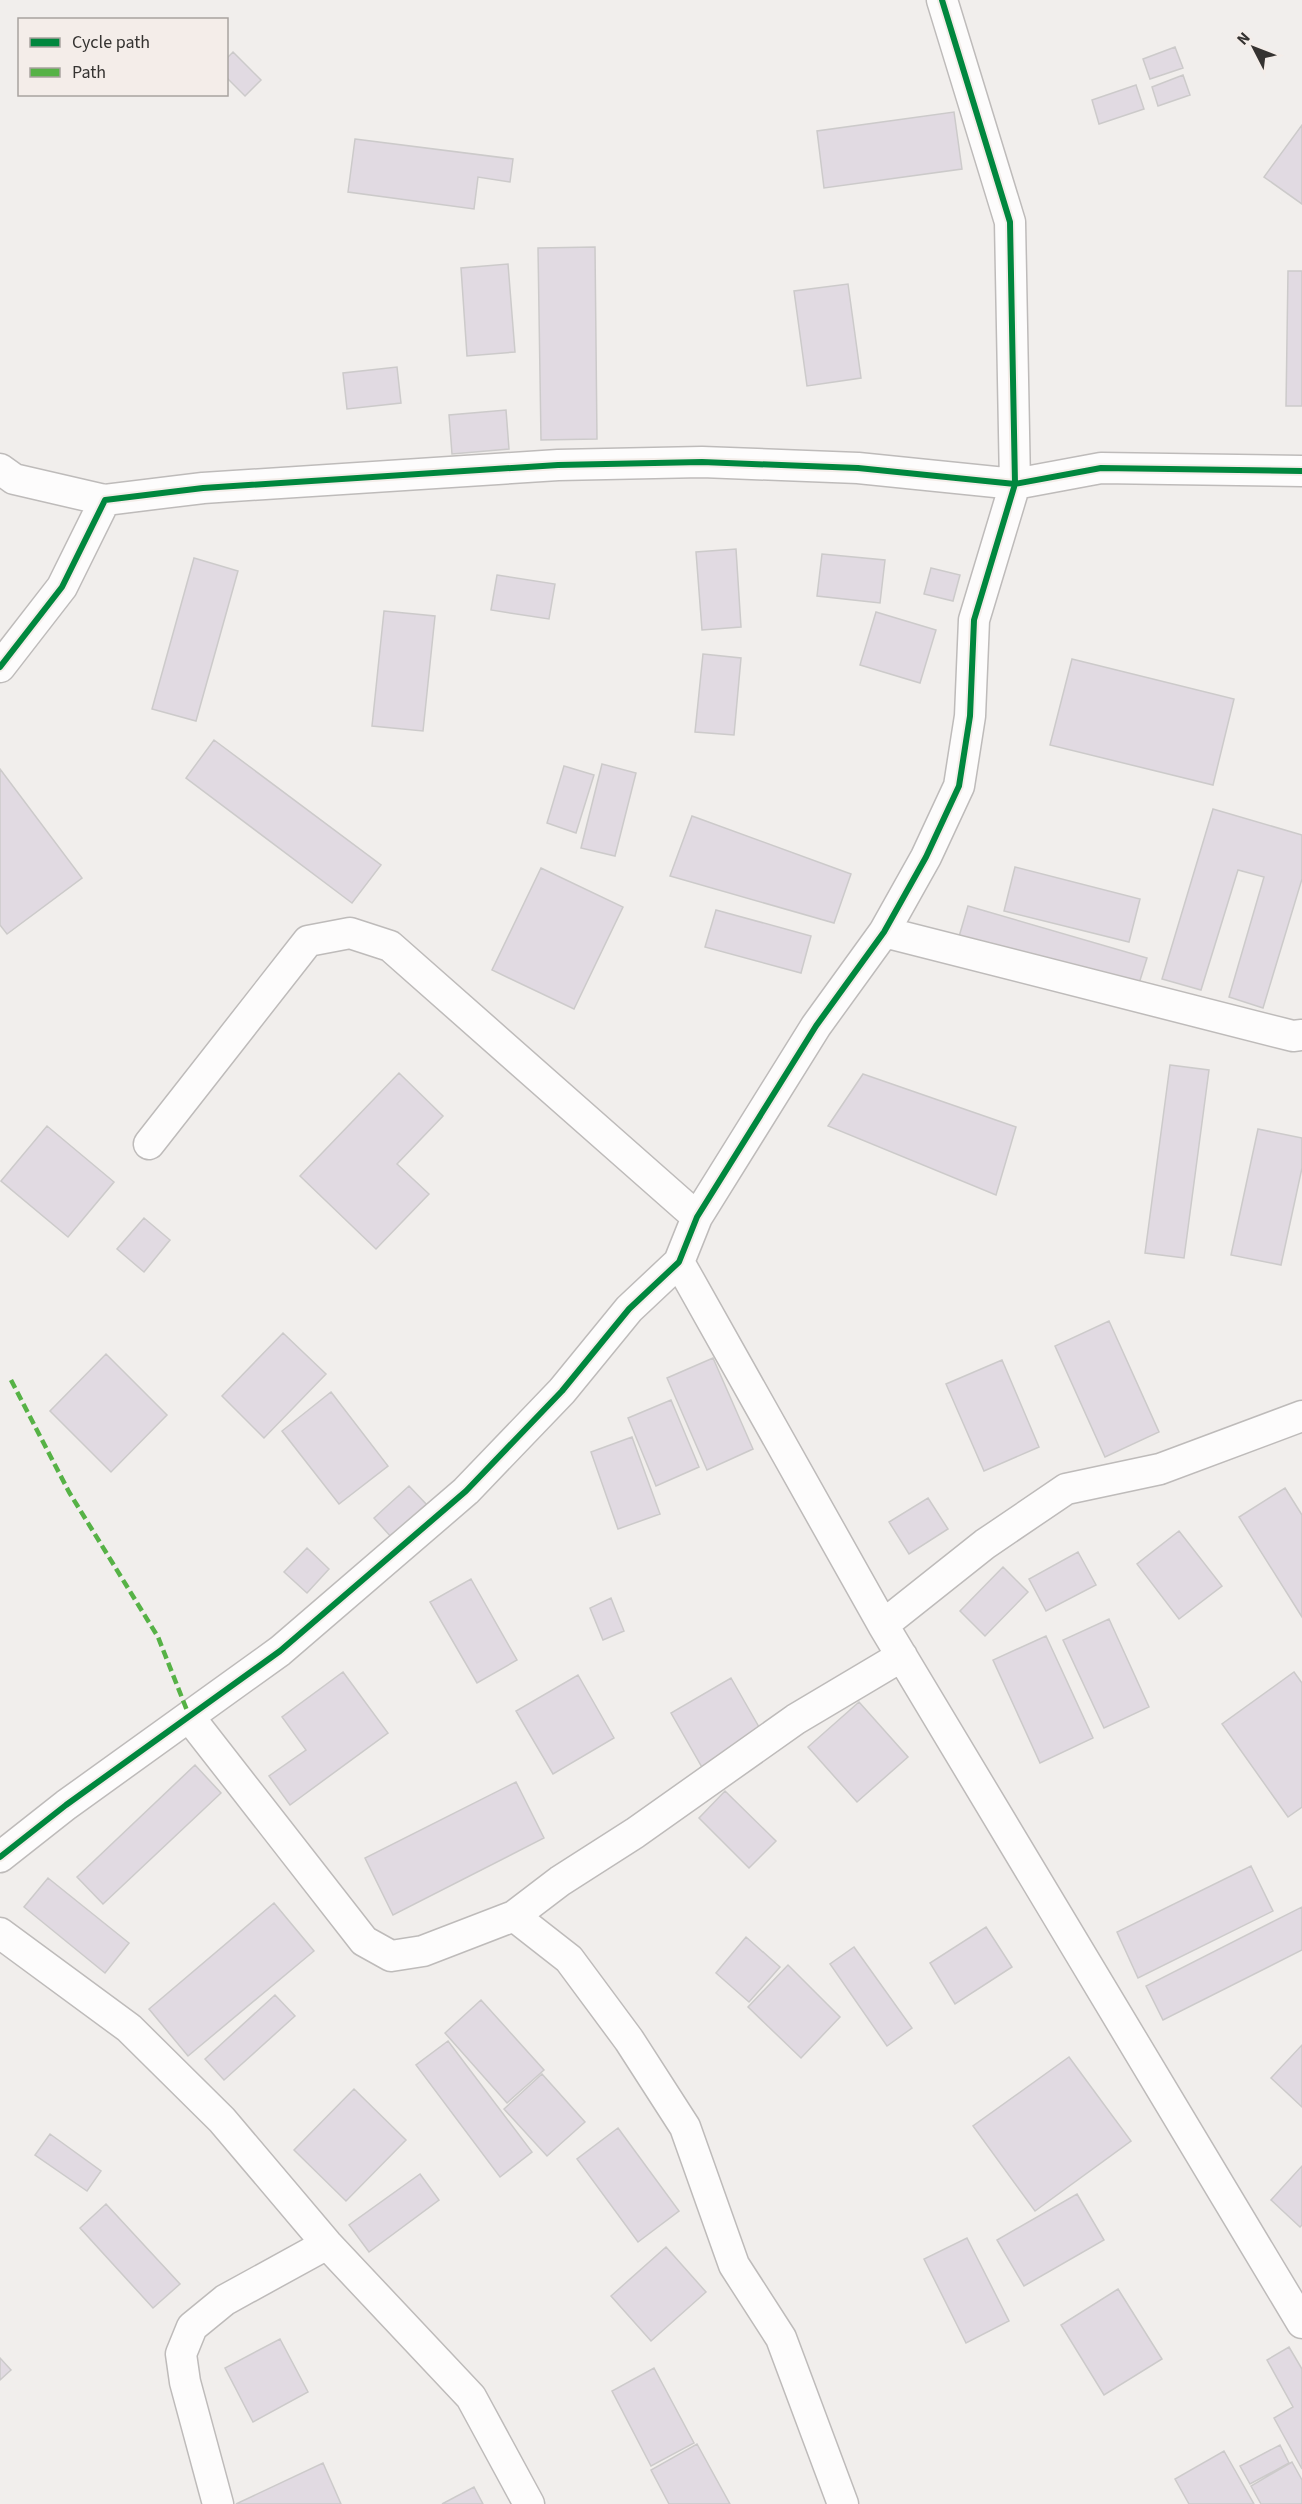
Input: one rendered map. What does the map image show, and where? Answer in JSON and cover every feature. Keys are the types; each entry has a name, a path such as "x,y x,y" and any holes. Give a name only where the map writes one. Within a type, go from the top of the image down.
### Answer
{"street":[{"path":"0,1857 66,1805 190,1718 280,1651 466,1491 562,1391 629,1309 679,1262 698,1217 816,1026 884,932 926,857 959,786 970,716 974,620 1015,484 1010,222 942,0"},
{"path":"0,469 14,479 105,500 203,488 558,465 702,462 858,468 1015,484 1101,468 1302,471"},
{"path":"0,667 62,587 105,500"},
{"path":"884,932 1293,1036 1302,1035"},
{"path":"149,1144 308,941 350,933 390,946 698,1217"},
{"path":"679,1262 902,1656 1302,2323"},
{"path":"884,1625 985,1544 1066,1489 1160,1468 1302,1416"},
{"path":"190,1718 364,1941 391,1956 423,1951 514,1916 560,1881 635,1833 796,1719 902,1656"},
{"path":"514,1916 568,1959 629,2040 685,2127 734,2265 780,2338 843,2504"},
{"path":"0,1934 129,2028 222,2120 327,2244 471,2397 529,2504"},
{"path":"218,2504 185,2382 182,2354 192,2327 225,2300 327,2244"}],"building":[{"path":"1175,47 1183,68 1150,79 1143,59"},
{"path":"233,52 261,80 245,96 228,79 228,57"},
{"path":"1183,75 1190,95 1158,106 1152,87"},
{"path":"1136,85 1144,109 1099,124 1092,100"},
{"path":"954,112 962,169 824,188 817,131"},
{"path":"1302,125 1302,204 1264,177"},
{"path":"355,139 513,159 510,182 478,177 474,209 348,192"},
{"path":"595,247 597,439 541,440 538,248"},
{"path":"508,264 515,352 467,356 461,268"},
{"path":"1288,271 1302,271 1302,406 1286,406"},
{"path":"848,284 861,378 807,386 794,291"},
{"path":"397,367 401,403 347,409 343,373"},
{"path":"506,410 509,449 452,454 449,415"},
{"path":"736,549 741,627 702,630 696,552"},
{"path":"822,554 885,560 880,603 817,596"},
{"path":"194,558 238,571 196,721 152,709"},
{"path":"931,568 960,575 953,601 924,594"},
{"path":"497,575 555,584 549,619 491,610"},
{"path":"384,611 435,616 423,731 372,726"},
{"path":"876,612 936,630 920,683 860,665"},
{"path":"703,654 741,658 734,735 695,732"},
{"path":"1072,659 1234,699 1213,785 1050,745"},
{"path":"214,740 381,865 352,903 186,778"},
{"path":"602,764 636,773 615,856 581,848"},
{"path":"564,766 594,775 576,833 547,823"},
{"path":"0,769 82,878 7,934 0,925"},
{"path":"1213,809 1302,835 1302,879 1263,1008 1229,997 1264,877 1238,870 1201,990 1162,979"},
{"path":"692,816 851,874 834,923 670,876"},
{"path":"1015,867 1140,899 1129,942 1004,911"},
{"path":"541,868 623,907 574,1009 492,970"},
{"path":"968,906 1147,958 1136,993 958,940"},
{"path":"716,910 811,936 801,973 705,947"},
{"path":"1170,1065 1209,1070 1184,1258 1145,1253"},
{"path":"399,1073 443,1116 397,1164 429,1194 376,1249 300,1176"},
{"path":"863,1074 1016,1127 996,1195 828,1126"},
{"path":"47,1126 114,1182 68,1237 1,1181"},
{"path":"1258,1129 1302,1138 1302,1168 1281,1265 1231,1255"},
{"path":"144,1218 170,1240 144,1272 117,1249"},
{"path":"1109,1321 1159,1432 1105,1457 1055,1346"},
{"path":"283,1333 326,1374 264,1438 222,1396"},
{"path":"106,1354 167,1415 111,1472 50,1411"},
{"path":"713,1358 753,1449 707,1470 667,1378"},
{"path":"1002,1360 1039,1447 984,1471 946,1384"},
{"path":"331,1392 388,1466 339,1504 282,1431"},
{"path":"671,1400 699,1467 656,1486 628,1418"},
{"path":"632,1437 660,1514 618,1529 591,1452"},
{"path":"409,1486 428,1506 392,1538 374,1518"},
{"path":"1285,1488 1302,1515 1302,1617 1239,1517"},
{"path":"928,1498 948,1529 909,1554 889,1522"},
{"path":"1179,1531 1222,1586 1179,1619 1137,1564"},
{"path":"307,1548 329,1569 307,1593 284,1572"},
{"path":"1078,1552 1096,1585 1046,1611 1029,1579"},
{"path":"1003,1567 1028,1592 985,1636 960,1611"},
{"path":"471,1579 517,1660 477,1683 430,1602"},
{"path":"611,1598 624,1631 603,1640 590,1608"},
{"path":"1109,1619 1149,1707 1104,1728 1063,1640"},
{"path":"1046,1636 1093,1738 1040,1763 993,1660"},
{"path":"343,1672 388,1733 290,1805 269,1776 306,1750 282,1717"},
{"path":"1294,1672 1302,1683 1302,1807 1288,1817 1222,1724"},
{"path":"578,1675 614,1738 553,1774 516,1711"},
{"path":"731,1678 763,1734 703,1769 671,1713"},
{"path":"859,1702 908,1757 857,1802 808,1747"},
{"path":"195,1765 221,1793 103,1904 77,1877"},
{"path":"516,1782 544,1838 393,1915 365,1858"},
{"path":"725,1791 776,1841 749,1868 699,1818"},
{"path":"1251,1866 1273,1911 1138,1978 1117,1932"},
{"path":"48,1878 129,1943 105,1973 24,1907"},
{"path":"274,1903 314,1951 188,2056 149,2009"},
{"path":"1302,1907 1302,1950 1163,2020 1146,1986"},
{"path":"986,1927 1012,1967 955,2004 930,1963"},
{"path":"746,1937 780,1967 749,2002 716,1973"},
{"path":"854,1947 912,2028 887,2046 830,1964"},
{"path":"788,1965 840,2017 801,2058 748,2007"},
{"path":"275,1995 295,2016 224,2080 205,2059"},
{"path":"481,2000 544,2070 507,2103 445,2033"},
{"path":"448,2041 532,2152 500,2177 416,2065"},
{"path":"1302,2045 1302,2107 1271,2078"},
{"path":"1069,2057 1131,2141 1035,2211 973,2126"},
{"path":"542,2074 585,2122 547,2156 504,2109"},
{"path":"354,2089 406,2140 346,2201 294,2150"},
{"path":"618,2128 679,2211 638,2242 577,2159"},
{"path":"50,2134 101,2171 87,2191 35,2155"},
{"path":"1302,2166 1302,2225 1300,2227 1271,2200"},
{"path":"420,2174 439,2200 369,2252 349,2225"},
{"path":"1077,2194 1104,2240 1024,2286 997,2240"},
{"path":"106,2204 180,2284 153,2308 80,2228"},
{"path":"967,2238 1009,2321 966,2343 924,2259"},
{"path":"666,2247 706,2292 651,2341 611,2296"},
{"path":"1118,2289 1162,2359 1104,2395 1061,2325"},
{"path":"280,2339 308,2392 253,2422 225,2368"},
{"path":"1289,2347 1302,2369 1302,2469 1274,2418 1293,2407 1267,2360"},
{"path":"0,2358 11,2370 0,2380"},
{"path":"654,2368 694,2443 651,2466 612,2391"},
{"path":"697,2444 730,2504 669,2504 651,2470"},
{"path":"1280,2445 1289,2463 1250,2484 1240,2466"},
{"path":"1224,2451 1254,2504 1189,2504 1175,2479"},
{"path":"1292,2462 1302,2480 1302,2504 1261,2504 1251,2486"},
{"path":"323,2463 341,2504 236,2504"},
{"path":"474,2487 483,2504 442,2504"}],"marked path":[{"path":"11,1380 69,1492 158,1637 190,1718"}],"cycle path":[{"path":"0,667 62,587 105,500 203,488 558,465 702,462 858,468 1015,484 1010,222 942,0"},
{"path":"0,1857 66,1805 280,1651 466,1491 562,1391 629,1309 679,1262 697,1217 816,1026 884,932 926,857 959,786 970,716 974,620 1015,484 1101,468 1302,471"}]}
